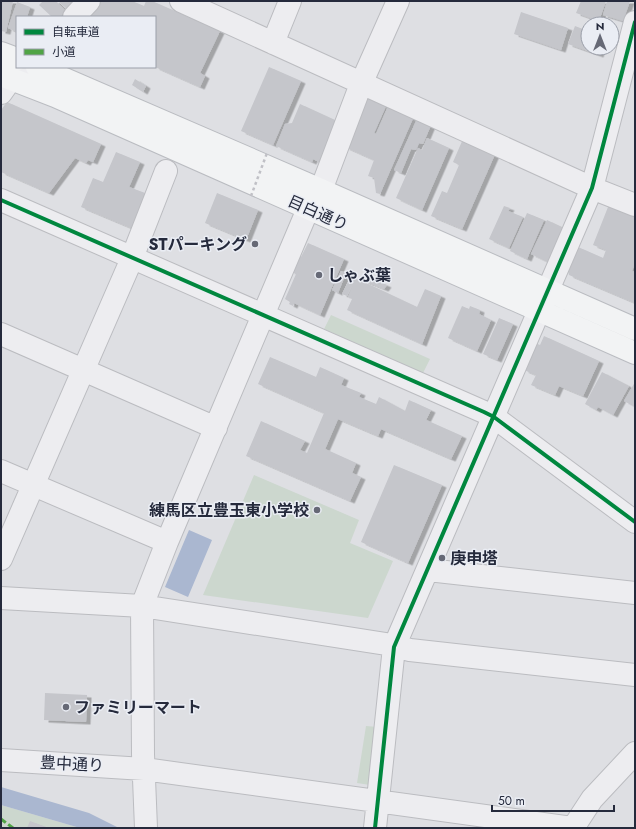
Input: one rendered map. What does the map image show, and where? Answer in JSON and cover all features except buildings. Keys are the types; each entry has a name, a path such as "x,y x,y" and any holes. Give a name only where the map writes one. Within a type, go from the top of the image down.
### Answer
{"main road":[{"name":"目白通り","path":"1,53 11,75 54,96 308,209 544,301 635,328"},
{"name":"目白通り","path":"39,68 321,190 544,301 635,353"}],"street":[{"path":"75,16 89,1"},
{"path":"181,1 592,188 635,205"},
{"path":"273,43 290,1"},
{"path":"321,190 361,84 398,1"},
{"path":"375,828 394,647 592,188 635,22"},
{"path":"1,559 32,484 84,370 166,171"},
{"path":"1,200 494,417 635,522"},
{"path":"146,828 142,606 167,542 308,209"},
{"path":"1,334 216,428"},
{"path":"1,470 167,542"},
{"path":"428,570 635,594"},
{"path":"1,598 142,606 394,647 635,675"},
{"path":"572,828 592,799 635,753"},
{"name":"豊中通り","path":"1,760 144,769 572,828"}],"path":[{"path":"251,196 267,153"}],"shaded area":[{"path":"331,315 430,359 423,373 324,329"},
{"path":"254,475 359,520 350,543 393,561 368,618 203,595"},
{"path":"366,726 378,727 370,785 357,783"},
{"path":"1,805 80,828 1,828"}],"water":[{"path":"189,530 212,540 188,597 165,587"},
{"path":"1,787 89,813 119,828 80,828 1,805"}],"marked path":[{"path":"1,819 13,828"}],"cycle path":[{"path":"375,828 394,647 592,188 635,22"},
{"path":"1,200 494,417 635,522"}],"place":[{"name":"STパーキング","path":"255,244"},
{"name":"しゃぶ葉","path":"319,275"},
{"name":"練馬区立豊玉東小学校","path":"317,510"},
{"name":"庚申塔","path":"442,558"},
{"name":"ファミリーマート","path":"66,707"}]}
